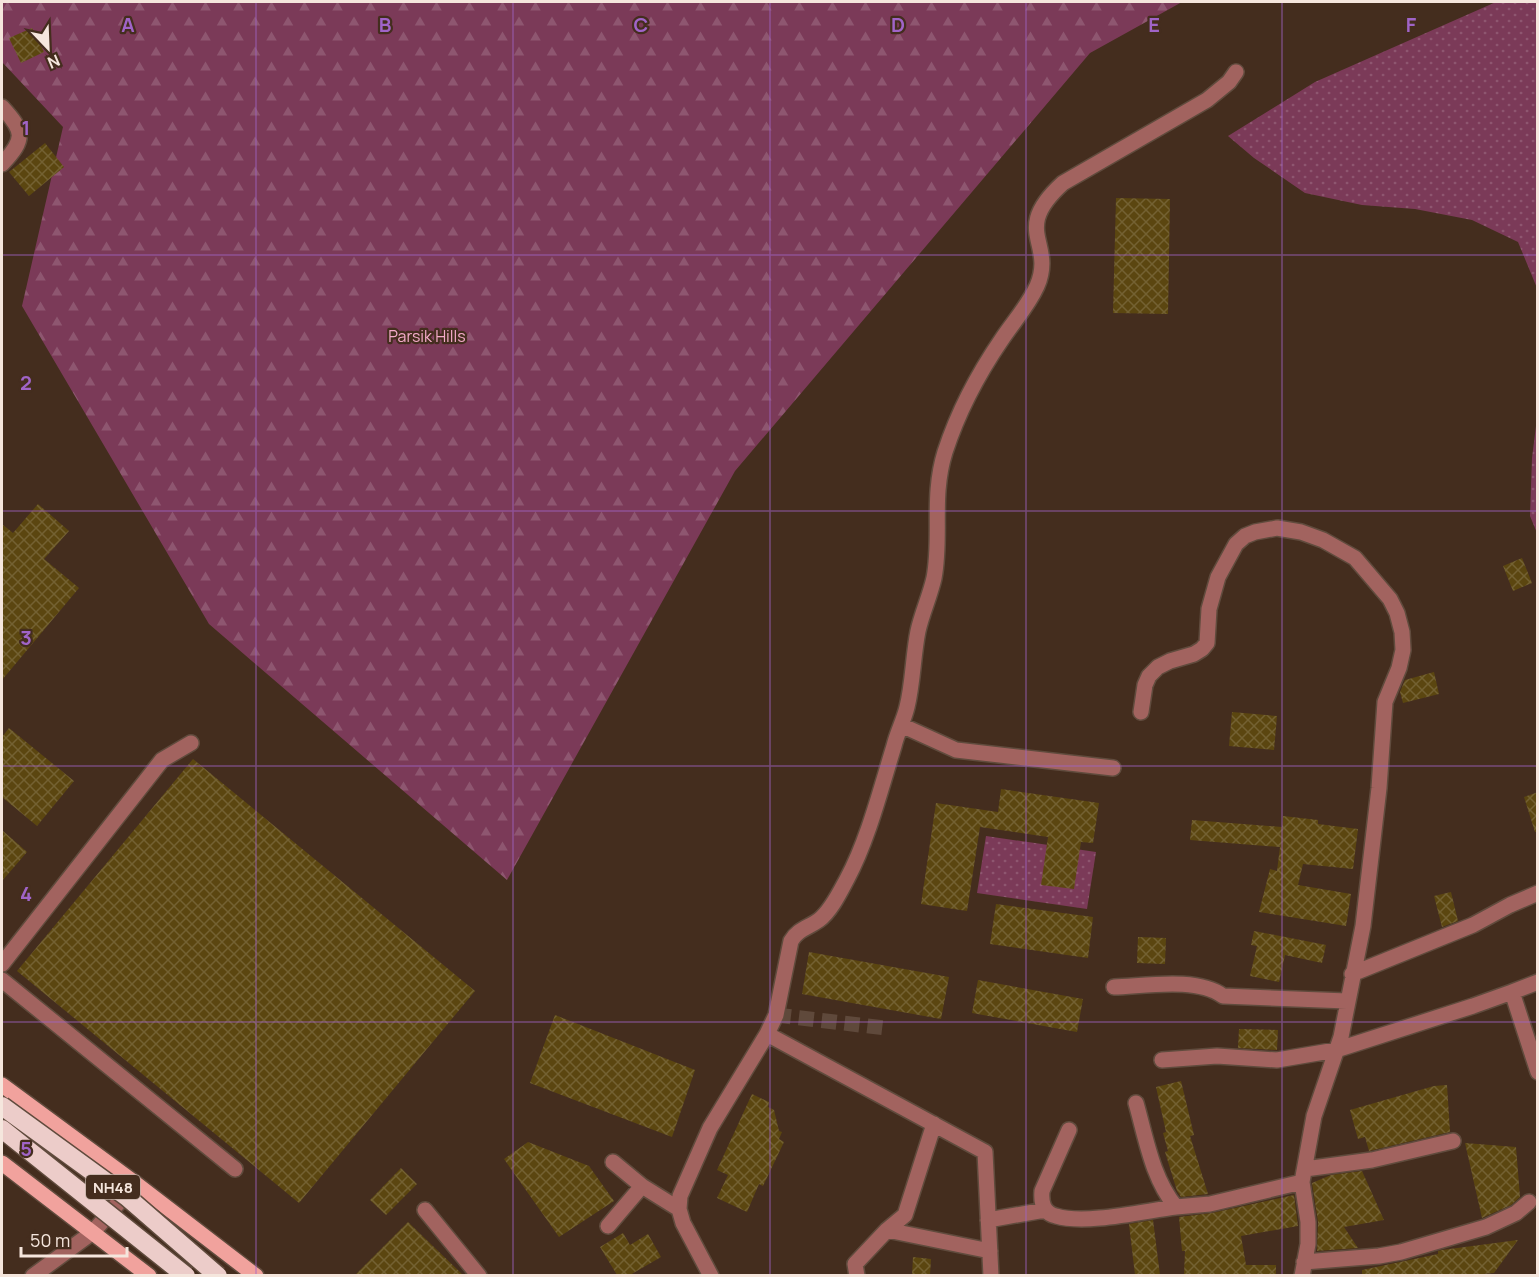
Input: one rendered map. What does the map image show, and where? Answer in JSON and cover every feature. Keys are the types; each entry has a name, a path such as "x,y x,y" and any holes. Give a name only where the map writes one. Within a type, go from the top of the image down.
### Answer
{"highway":[{"name":"NH48","path":"2,1106 127,1197 218,1275"},
{"name":"NH48","path":"2,1129 186,1275"}],"main road":[{"name":"NH48","path":"2,1085 256,1275"},
{"name":"NH48","path":"2,1162 149,1275"}],"street":[{"path":"711,1275 683,1224 679,1209 680,1196 710,1128 767,1034 776,1015 791,941 796,933 820,919 835,900 849,876 874,812 907,707 918,630 932,589 937,561 937,491 945,454 962,406 1038,284 1041,266 1035,229 1038,212 1048,196 1063,183 1191,111 1229,82 1236,72"},
{"path":"2,107 20,130 17,146 2,164"},
{"path":"1141,712 1145,685 1149,676 1158,667 1194,654 1207,643 1209,609 1218,576 1236,544 1245,536 1276,528 1301,532 1323,540 1355,558 1390,599 1402,632 1403,650 1399,668 1385,702 1372,857 1363,926 1341,1037 1314,1116 1304,1176 1308,1244 1303,1269 1401,1252 1486,1227 1516,1213 1529,1202"},
{"path":"901,725 956,750 1113,768"},
{"path":"2,964 162,760 191,743"},
{"path":"1352,974 1473,925 1538,893"},
{"path":"2,980 235,1169"},
{"path":"1162,1060 1217,1056 1277,1060 1336,1050 1473,1006 1538,982"},
{"path":"1114,987 1185,984 1214,989 1223,996 1347,1001"},
{"path":"1512,992 1538,1072"},
{"path":"767,1034 985,1152 991,1275"},
{"path":"1136,1103 1155,1170 1164,1193 1176,1206"},
{"path":"856,1275 855,1264 887,1230 905,1215 934,1124"},
{"path":"1070,1130 1042,1191 1041,1202 1045,1210 1055,1216 1084,1220 1176,1206 1210,1204 1304,1176 1453,1141"},
{"path":"613,1162 642,1186 679,1209"},
{"path":"33,1275 93,1232 135,1183"},
{"path":"608,1226 642,1186"},
{"path":"425,1210 479,1275"},
{"path":"988,1221 1045,1210"},
{"path":"887,1230 990,1251"}],"green space":[{"name":"Parsik Hills","path":"2,2 1182,2 1090,53 735,471 507,880 209,624 22,306 63,127 2,62"},
{"path":"1496,2 1537,2 1537,288 1518,242 1472,220 1415,209 1362,205 1305,193 1254,158 1228,136 1315,82"},
{"path":"1537,418 1537,533 1530,516 1532,458"},
{"path":"986,836 1096,852 1087,909 977,893"}],"building":[{"path":"32,28 44,52 21,63 9,38"},
{"path":"45,143 64,167 29,196 9,172"},
{"path":"1116,198 1170,199 1168,314 1113,313"},
{"path":"38,504 69,531 44,559 79,588 2,680 2,524 13,533"},
{"path":"1522,558 1532,583 1513,591 1503,566"},
{"path":"1434,672 1439,694 1403,703 1400,692 1405,680"},
{"path":"1232,712 1277,716 1274,750 1229,746"},
{"path":"9,728 74,781 37,826 2,797 2,737"},
{"path":"193,759 475,991 299,1203 17,971"},
{"path":"1001,789 1099,803 1093,843 1081,842 1074,889 1041,885 1048,837 980,827 967,911 921,904 936,803 998,812"},
{"path":"1538,792 1538,832 1535,832 1524,797"},
{"path":"1283,816 1318,820 1318,824 1358,829 1353,869 1303,864 1298,885 1351,894 1346,926 1259,912 1270,869 1277,871 1280,847 1190,840 1192,820 1282,827"},
{"path":"2,830 27,852 2,881"},
{"path":"1451,892 1458,921 1442,927 1434,896"},
{"path":"996,904 1093,917 1088,958 990,944"},
{"path":"1254,931 1326,945 1322,963 1285,955 1279,982 1250,976 1257,946 1251,945"},
{"path":"1138,937 1166,938 1165,964 1137,963"},
{"path":"809,952 949,977 941,1019 802,994"},
{"path":"978,980 1083,999 1077,1032 972,1013"},
{"path":"555,1015 695,1070 672,1137 530,1083"},
{"path":"1239,1029 1278,1030 1277,1050 1238,1048"},
{"path":"1181,1081 1194,1135 1190,1136 1208,1194 1181,1197 1165,1152 1168,1151 1163,1133 1166,1132 1156,1087"},
{"path":"1447,1085 1450,1132 1369,1151 1365,1137 1358,1139 1350,1110 1434,1086"},
{"path":"752,1094 769,1102 768,1107 774,1110 779,1131 782,1132 779,1139 784,1142 763,1186 759,1184 747,1212 717,1198 728,1175 717,1170"},
{"path":"528,1142 589,1166 614,1201 559,1237 504,1159"},
{"path":"1465,1143 1516,1147 1520,1197 1511,1205 1482,1218"},
{"path":"401,1168 417,1184 386,1215 370,1200"},
{"path":"1362,1171 1384,1220 1344,1227 1358,1248 1317,1251 1318,1222 1312,1183 1331,1175"},
{"path":"1294,1195 1298,1226 1241,1236 1246,1265 1276,1265 1276,1275 1184,1275 1185,1251 1182,1251 1179,1217 1212,1213"},
{"path":"1153,1220 1160,1275 1135,1275 1129,1224"},
{"path":"408,1222 463,1275 355,1275"},
{"path":"623,1233 630,1245 648,1234 661,1257 630,1275 617,1275 600,1247"},
{"path":"1518,1240 1494,1273 1362,1275 1362,1270 1438,1254 1438,1251 1442,1250"},
{"path":"913,1257 931,1259 930,1275 912,1275"}],"tunnel":[{"path":"776,1015 885,1028"}]}
